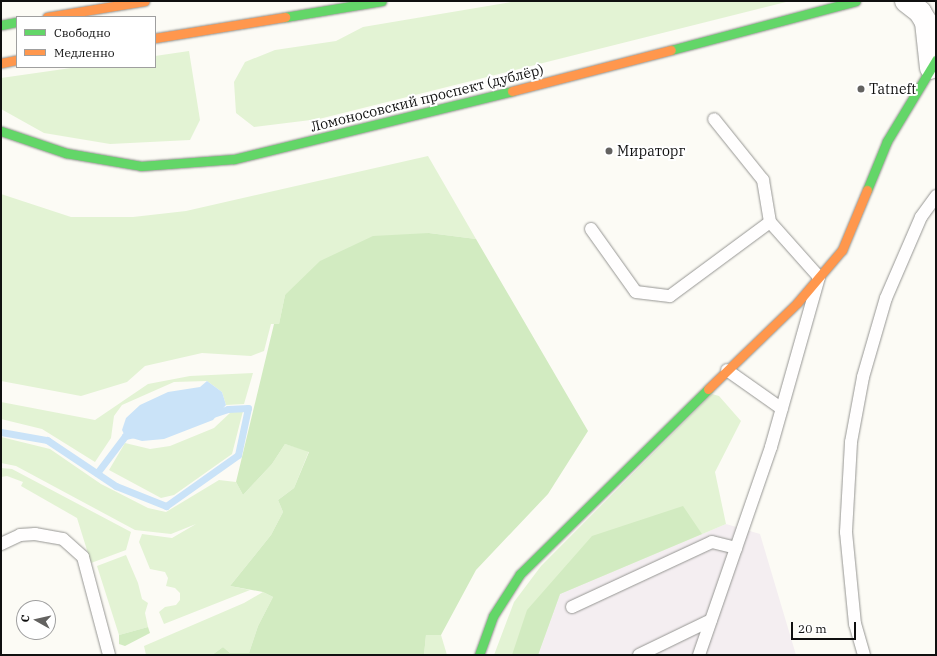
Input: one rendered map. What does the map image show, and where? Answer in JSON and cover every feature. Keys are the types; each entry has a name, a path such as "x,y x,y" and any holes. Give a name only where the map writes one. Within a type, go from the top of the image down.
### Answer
{"main road":[{"path":"53,16 145,1"},
{"path":"156,38 382,1"},
{"name":"Ломоносовский проспект (дублёр)","path":"1,131 66,153 141,166 234,160 596,70 856,1"},
{"path":"1,25 16,22"},
{"path":"1,63 16,60"},
{"path":"480,655 493,616 520,574 559,532 797,303 842,250 887,141 933,64"}],"street":[{"path":"906,1 920,12 926,22 933,64"}],"lane":[{"path":"699,655 782,410 819,277 770,222 763,180 714,119"},
{"path":"864,655 855,624 846,532 851,442 863,377 886,298 921,218 936,196"},
{"path":"591,229 636,292 670,296 770,222"},
{"path":"727,370 782,410"},
{"path":"1,544 20,535 35,534 63,539 83,557 109,655"},
{"path":"572,607 712,542 736,548"},
{"path":"639,655 712,620"}],"shaded area":[{"path":"726,524 760,534 796,655 538,655 559,594"}],"green space":[{"path":"517,1 790,1 319,119 254,127 236,113 234,82 245,62 275,50 336,41 363,27"},
{"path":"189,51 200,120 190,140 110,144 44,133 1,109 1,78 71,68 156,68 156,56"},
{"path":"428,156 476,239 429,233 285,295 279,324 271,324 264,351 251,356 202,353 145,366 127,382 81,396 1,381 1,194 71,217 133,217 186,211"},
{"path":"429,233 476,239 588,431 548,494 476,570 441,635 426,635 424,655 212,655 223,647 230,653 249,653 258,626 273,597 263,592 230,586 271,535 283,512 278,500 294,488 309,452 285,444 272,464 243,495 236,482 274,324 279,324 285,295 320,261 373,236"},
{"path":"253,373 244,404 226,405 222,392 207,381 174,382 122,405 114,416 111,438 95,462 42,429 1,419 1,402 95,420 148,384 190,376"},
{"path":"712,394 719,396 741,421 715,472 726,524 560,594 538,655 494,655 514,602 541,566"},
{"path":"243,411 232,454 174,495 161,498 109,470 125,443 150,449 170,446 214,428 231,412"},
{"path":"1,437 50,449 101,484 148,508 166,512 219,480 236,482 243,495 272,464 285,444 309,451 294,488 278,500 283,512 271,535 230,586 250,590 164,624 159,612 165,607 176,605 180,600 180,593 175,588 166,586 168,578 165,572 150,569 139,542 142,534 172,538 196,524 171,534 135,530 16,466 1,463"},
{"path":"1,468 12,469 131,532 126,550 91,563 77,518 21,486 23,482 7,476 1,477"},
{"path":"683,506 702,534 560,594 538,655 512,655 527,610 592,536"},
{"path":"126,555 138,583 142,599 148,603 145,613 148,627 119,635 97,566"},
{"path":"263,592 273,597 258,626 249,653 230,653 223,647 212,655 146,655 144,646 244,603"},
{"path":"148,627 150,633 125,646 119,644 119,635"},
{"path":"426,635 441,635 447,655 424,655"}],"water":[{"path":"207,381 222,392 226,405 213,420 164,439 142,441 125,436 122,430 126,418 140,405 168,392 200,387"}],"waterway":[{"path":"1,432 47,440 116,486 166,506 238,455 248,408 228,409 210,415"},
{"path":"97,473 125,436 134,434"}],"traffic: fast":[{"path":"285,17 382,1"},
{"path":"671,50 856,1"},
{"path":"1,25 16,22"},
{"path":"867,190 887,141 936,60"},
{"path":"1,131 66,153 141,166 234,159 512,91"},
{"path":"479,655 493,616 520,574 708,389"}],"traffic: slow":[{"path":"53,16 145,1"},
{"path":"156,38 285,17"},
{"path":"512,91 671,50"},
{"path":"1,63 16,60"},
{"path":"708,389 797,303 842,250 867,190"}],"place":[{"name":"Tatneft","path":"861,89"},
{"name":"Мираторг","path":"609,151"}]}
